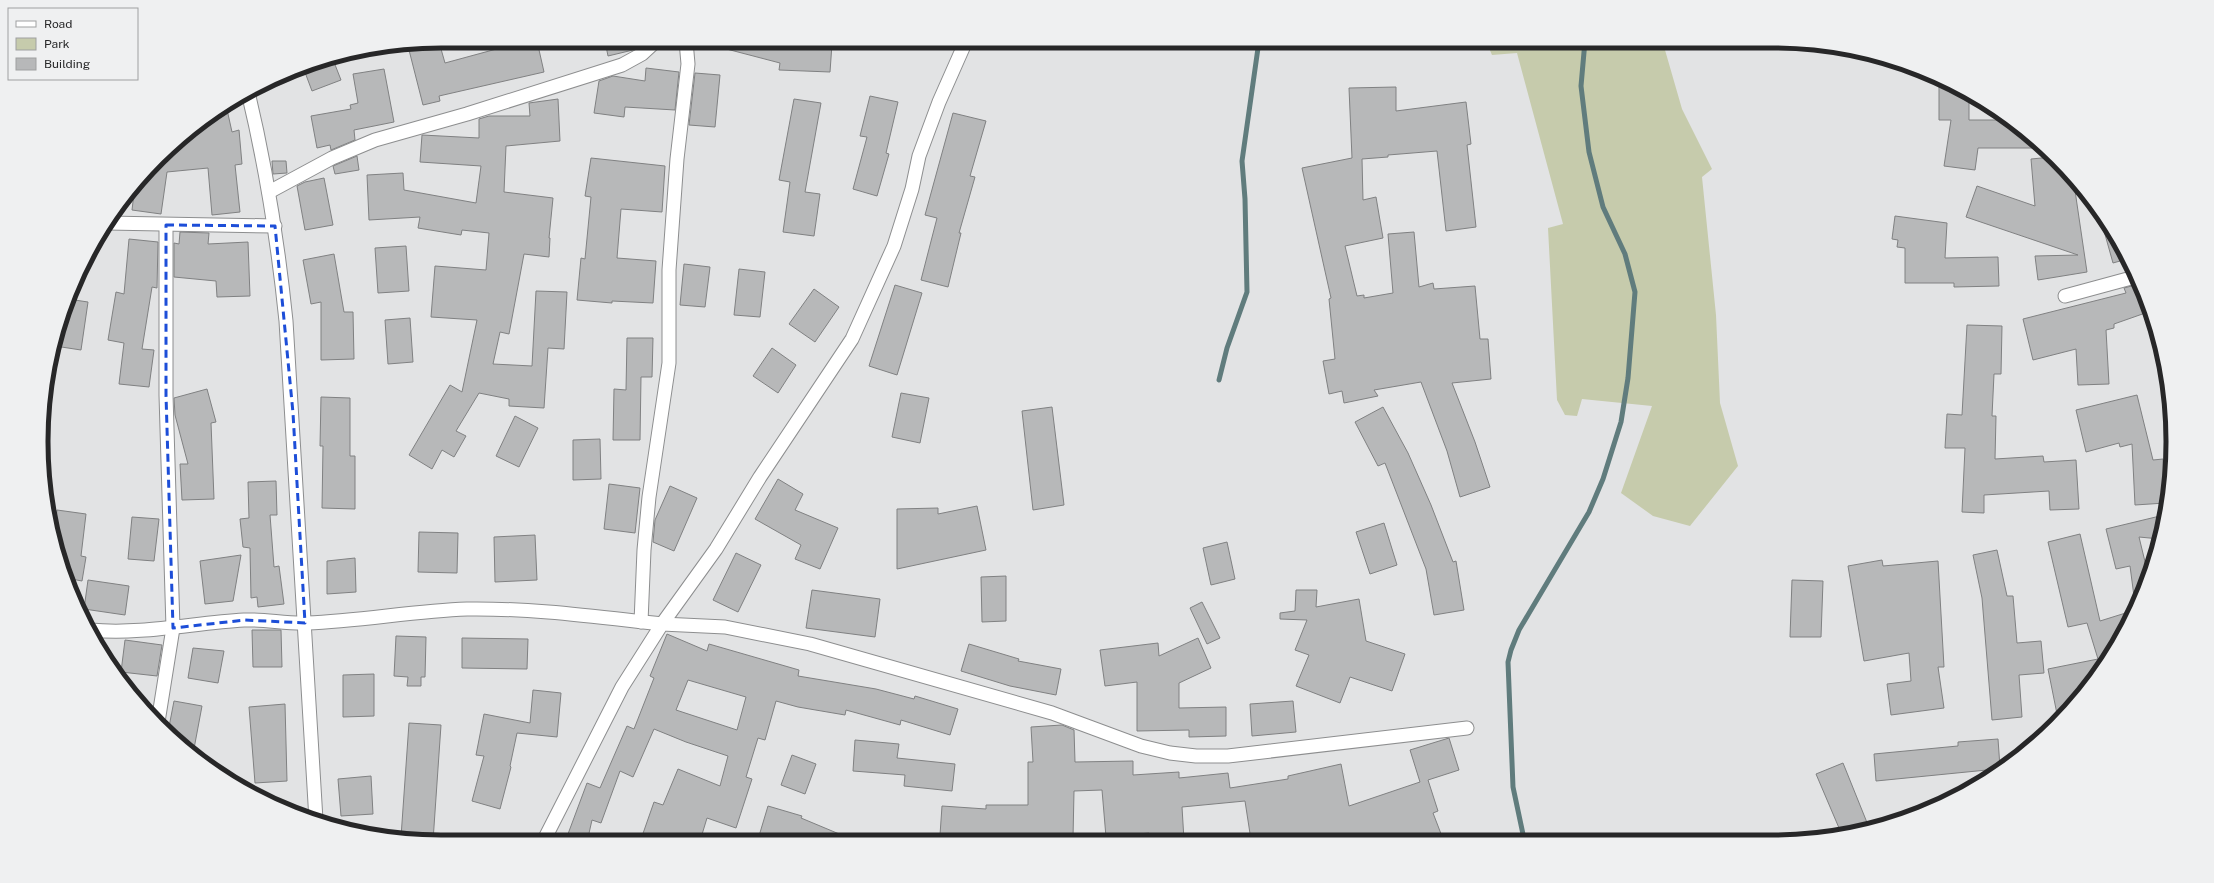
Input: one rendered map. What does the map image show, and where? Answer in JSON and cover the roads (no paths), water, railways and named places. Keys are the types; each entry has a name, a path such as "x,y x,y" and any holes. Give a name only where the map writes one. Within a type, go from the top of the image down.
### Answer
{"street":[{"path":"269,192 332,158 375,140 467,114 622,65 642,54 648,48"},
{"path":"641,622 648,497 669,363 669,270 677,159 688,64 687,48"},
{"path":"547,835 622,688 662,624 716,549 760,477 852,339 894,246 927,136 939,102 963,48"},
{"path":"250,98 262,149 279,248 286,328 316,814"},
{"path":"114,223 275,226"},
{"path":"159,716 173,628 166,395 166,225"},
{"path":"2065,296 2130,277"},
{"path":"97,630 173,628 245,620 305,623 371,619 436,610 468,609 558,612 662,624 725,627 810,644 1052,713 1141,746 1170,753 1196,756 1228,756 1467,728"}],"waterway":[{"path":"1219,380 1227,348 1247,292 1245,199 1242,161 1258,48"},
{"path":"1523,835 1513,787 1508,662 1519,630 1589,512 1603,479 1621,422 1628,378 1635,292 1625,254 1603,207 1589,152 1581,86 1584,48"}]}
